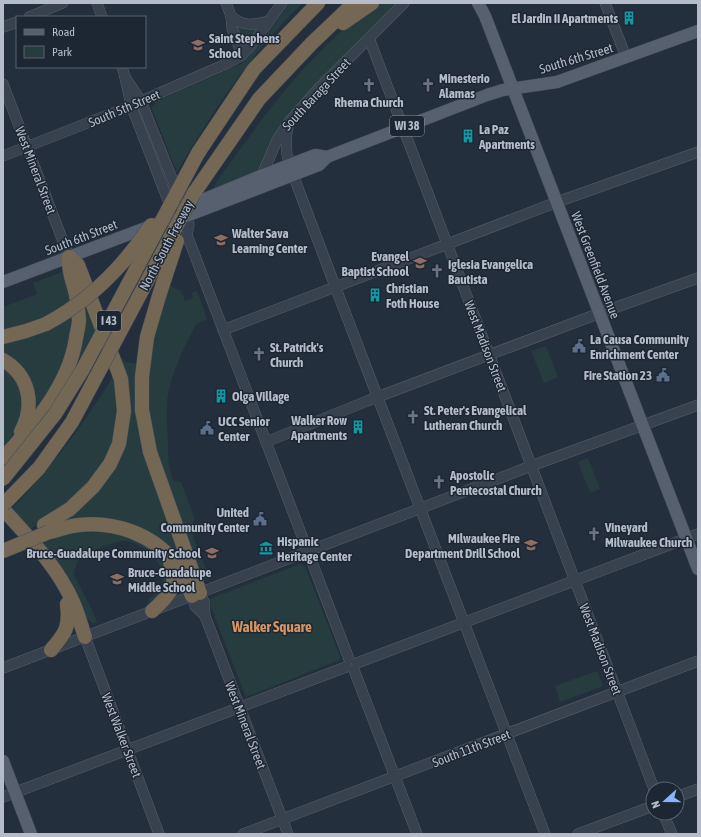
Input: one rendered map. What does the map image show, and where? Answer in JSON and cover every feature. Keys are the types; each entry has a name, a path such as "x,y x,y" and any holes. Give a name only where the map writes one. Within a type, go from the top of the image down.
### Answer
{"highway":[{"name":"North-South Freeway","path":"3,479 55,414 83,369 198,153 254,69 318,3"},
{"name":"North-South Freeway","path":"3,505 39,468 72,422 194,193 259,99 312,42 354,3"},
{"path":"312,42 372,3"},
{"path":"3,337 46,324 84,300 106,280 142,239 198,153"},
{"path":"194,193 158,296 147,338 142,377 142,410 150,452 196,595"},
{"path":"7,453 30,428 53,396 68,369 75,346 79,321 76,295 68,268 69,257"},
{"path":"3,550 46,528 70,509 93,487 110,464 119,444 124,411 121,379 78,265 69,257"},
{"path":"3,360 16,369 22,378 28,395 29,408 26,423 7,453"},
{"path":"3,508 45,557 60,578 73,601 84,636"},
{"path":"3,521 55,584 84,636"},
{"path":"46,528 106,524 131,530 151,541 174,562 196,595"},
{"path":"152,611 167,597 171,590 174,577 173,570 166,554"},
{"path":"51,650 66,630 69,618 66,604"}],"main road":[{"name":"West Greenfield Avenue","path":"478,3 486,16 698,569"},
{"name":"West Greenfield Avenue","path":"484,3 486,16"},
{"name":"South 6th Street","path":"177,215 263,175 319,165 327,157 487,95 513,88 556,82 698,31"},
{"name":"South 6th Street","path":"3,282 177,215 246,193 292,170"},
{"path":"3,760 31,834"}],"street":[{"path":"31,16 64,3"},
{"path":"97,3 102,16"},
{"path":"226,3 231,16 232,28 242,55 249,48 282,3"},
{"path":"369,38 404,3"},
{"path":"605,3 626,57"},
{"path":"231,16 242,24 250,25 268,21"},
{"path":"3,27 16,22"},
{"name":"South Baraga Street","path":"246,193 255,187 263,175 274,146 289,122 320,87 369,38"},
{"name":"West Madison Street","path":"369,38 651,781"},
{"name":"South 5th Street","path":"3,156 141,101 228,63 242,55"},
{"path":"122,68 126,77 141,101 180,228 188,235 416,834"},
{"path":"126,77 131,105 177,215"},
{"name":"West Mineral Street","path":"3,84 69,257"},
{"path":"289,122 286,136 286,146 292,170 545,834"},
{"path":"223,330 557,202 698,152"},
{"path":"266,442 378,397 600,313 698,278"},
{"path":"3,668 420,508 698,405"},
{"path":"3,797 698,534"},
{"name":"West Mineral Street","path":"196,595 196,606 205,616 288,834"},
{"name":"West Walker Street","path":"84,636 159,834"},
{"name":"South 11th Street","path":"243,834 698,661"},
{"path":"685,794 698,789"},
{"path":"578,834 645,809"},
{"path":"667,821 672,834"}],"green space":[{"path":"290,3 303,3 266,42 234,83 177,172 152,109 155,104 154,102 241,64 255,49"},
{"path":"377,3 399,3 286,118 277,133 259,171 212,189 288,86 339,33"},
{"path":"236,26 256,29 244,45 243,45"},
{"path":"64,271 72,304 54,315 3,333 3,307 37,294 33,283"},
{"path":"168,285 181,291 185,301 193,298 191,293 197,291 207,319 196,324 182,353 170,384 167,410 168,454 170,469 174,481 181,482 195,520 193,521 197,530 193,532 193,537 209,577 202,582 155,459 146,390 152,342"},
{"path":"79,286 97,328 65,383"},
{"path":"73,313 73,327 64,368 29,426 32,411 3,356 3,341"},
{"path":"546,346 558,377 544,383 531,351"},
{"path":"123,357 124,362 141,364 140,389 189,575 150,536 65,525 63,518 116,462 120,363"},
{"path":"3,365 7,367 25,397 18,431 3,452"},
{"path":"114,375 116,382 118,430 100,475 51,517 26,531 9,512 38,480 65,446 90,412"},
{"path":"588,458 600,489 590,493 578,462"},
{"path":"98,529 140,539 166,560 170,581 157,598 147,603 160,586 162,573 160,567 152,554 139,545 126,541 116,542 102,547 80,558 75,568 74,575 97,622 93,624 83,615 35,542 58,535"},
{"path":"300,564 305,566 340,656 339,660 249,696 245,695 209,599"},
{"path":"597,671 603,685 601,687 560,702 555,686"}],"place":[{"name":"El Jardin II Apartments","path":"629,18"},
{"name":"Saint Stephens School","path":"198,45"},
{"name":"Rhema Church","path":"369,85"},
{"name":"Minesterio Alamas","path":"428,85"},
{"name":"La Paz Apartments","path":"468,136"},
{"name":"Walter Sava Learning Center","path":"221,240"},
{"name":"Evangel Baptist School","path":"420,263"},
{"name":"Iglesia Evangelica Bautista","path":"437,271"},
{"name":"Christian Foth House","path":"375,295"},
{"name":"La Causa Community Enrichment Center","path":"579,346"},
{"name":"St. Patrick's Church","path":"259,354"},
{"name":"Fire Station 23","path":"663,375"},
{"name":"Olga Village","path":"221,396"},
{"name":"St. Peter's Evangelical Lutheran Church","path":"413,417"},
{"name":"Walker Row Apartments","path":"358,427"},
{"name":"UCC Senior Center","path":"207,428"},
{"name":"Apostolic Pentecostal Church","path":"439,482"},
{"name":"United Community Center","path":"260,519"},
{"name":"Vineyard Milwaukee Church","path":"594,534"},
{"name":"Milwaukee Fire Department Drill School","path":"531,545"},
{"name":"Hispanic Heritage Center","path":"266,548"},
{"name":"Bruce-Guadalupe Community School","path":"212,553"},
{"name":"Bruce-Guadalupe Middle School","path":"117,579"}],"district":[{"name":"Walker Square","path":"272,627"}]}
